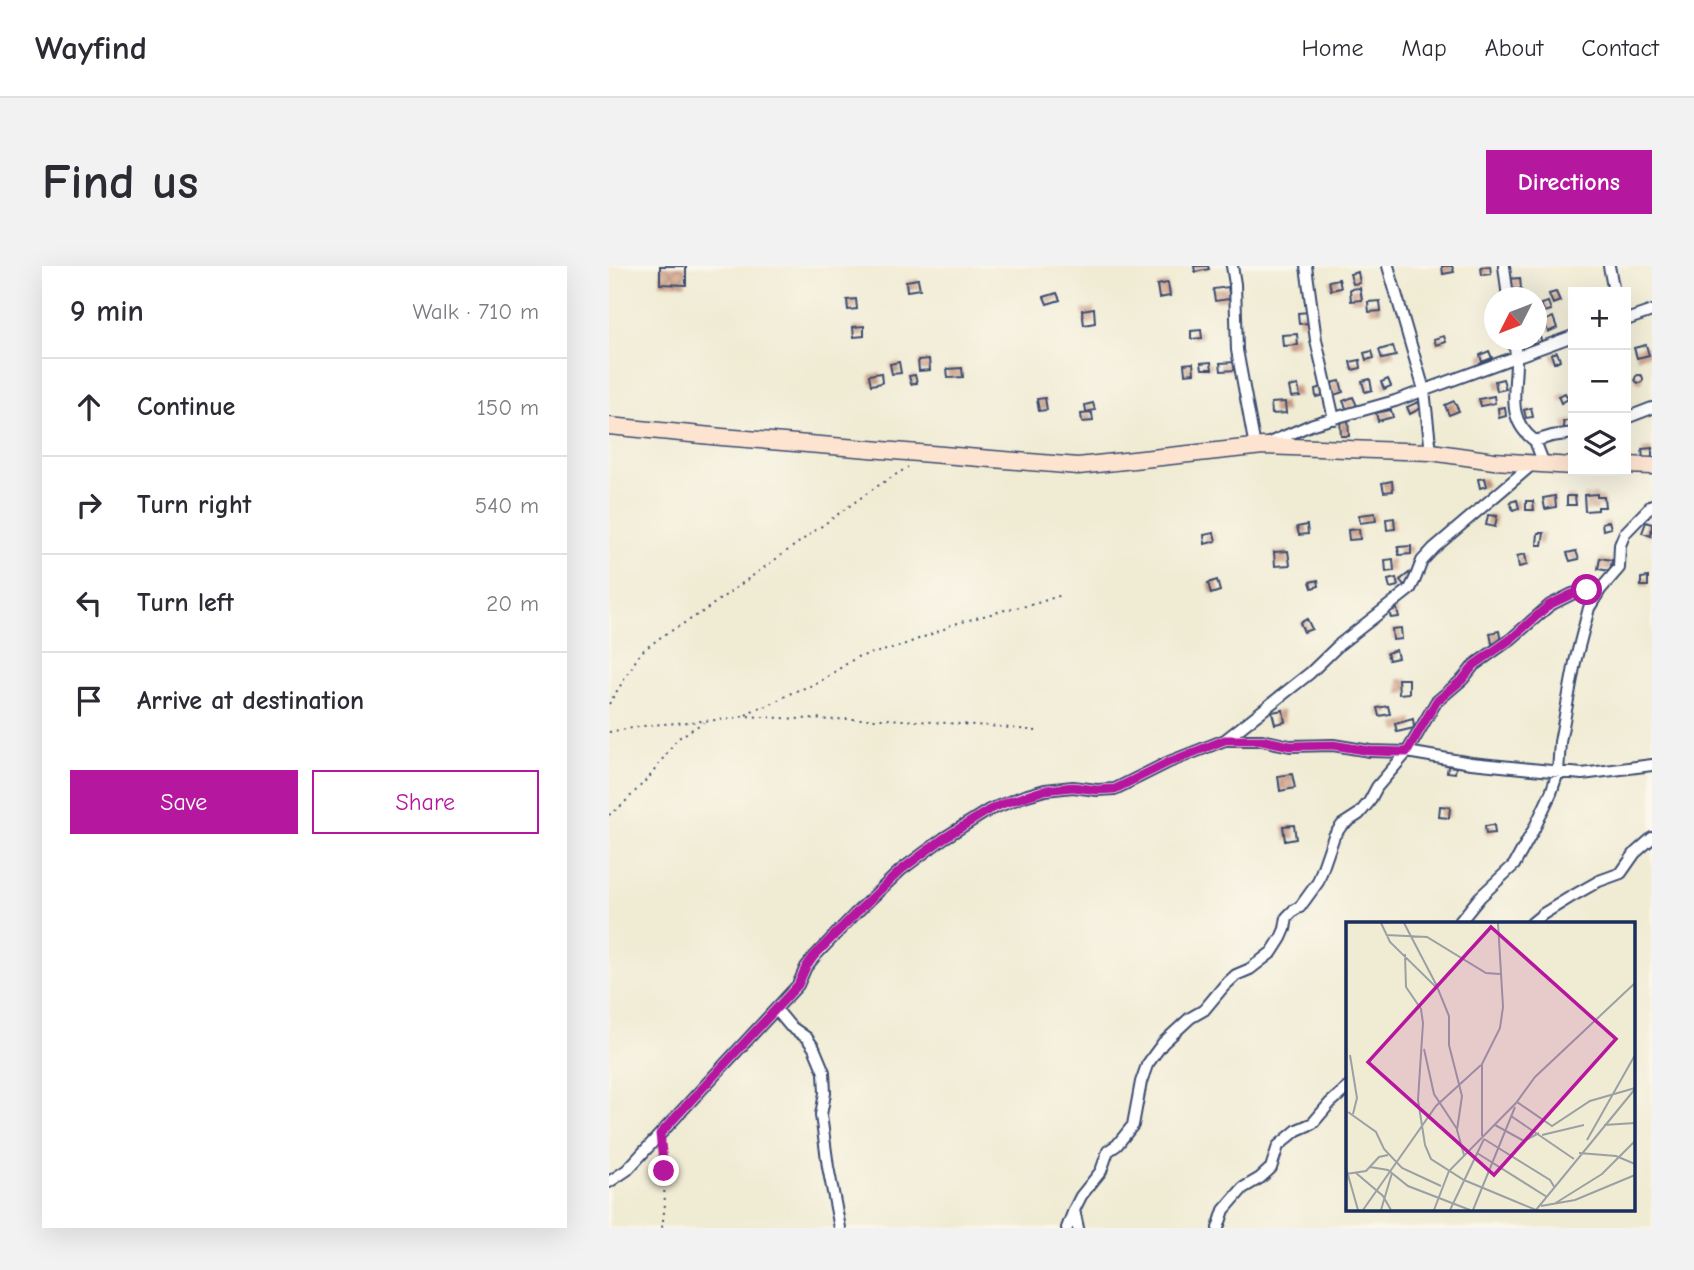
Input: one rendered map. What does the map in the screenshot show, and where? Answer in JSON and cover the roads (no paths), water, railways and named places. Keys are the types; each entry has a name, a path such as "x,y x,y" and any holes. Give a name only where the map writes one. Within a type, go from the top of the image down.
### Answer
{"street":[{"path":"1232,266 1237,350 1259,446"},
{"path":"1306,266 1316,340 1334,418"},
{"path":"1388,266 1424,390 1431,452"},
{"path":"1504,266 1507,287"},
{"path":"1609,266 1613,287"},
{"path":"1631,318 1652,311"},
{"path":"1259,446 1313,424 1395,401 1568,338"},
{"path":"1515,350 1513,404 1519,423 1535,441 1540,463"},
{"path":"1631,416 1652,408"},
{"path":"609,426 1078,466 1259,446 1431,452 1494,461 1568,466"},
{"path":"1535,441 1568,434"},
{"path":"609,1182 627,1170 798,985 814,956 901,870 944,838 989,810 1045,790 1073,787 1115,789 1169,762 1225,740 1410,589 1422,561 1434,548 1540,463"},
{"path":"1631,466 1652,466"},
{"path":"1460,922 1480,897 1514,865 1551,793 1558,772 1560,742 1575,662 1589,608 1619,568 1620,545 1625,533 1652,505"},
{"path":"1067,1228 1081,1196 1101,1171 1108,1151 1133,1125 1141,1082 1154,1055 1189,1018 1205,1010 1236,975 1250,969 1272,952 1285,929 1287,917 1300,907 1318,882 1334,836 1342,825 1359,814 1369,802 1377,786 1407,752 1436,702 1463,679 1474,665 1511,639 1549,605 1572,594 1600,590"},
{"path":"1225,740 1262,740 1290,746 1333,745 1370,751 1407,752 1471,763 1582,774 1652,765"},
{"path":"1533,922 1599,881 1621,873 1635,853 1652,838"},
{"path":"776,1009 790,1026 807,1038 824,1072 825,1093 821,1115 840,1228"},
{"path":"1218,1228 1224,1210 1243,1188 1271,1168 1278,1146 1297,1129 1313,1123 1346,1089"},
{"path":"1074,1210 1078,1228"}]}
